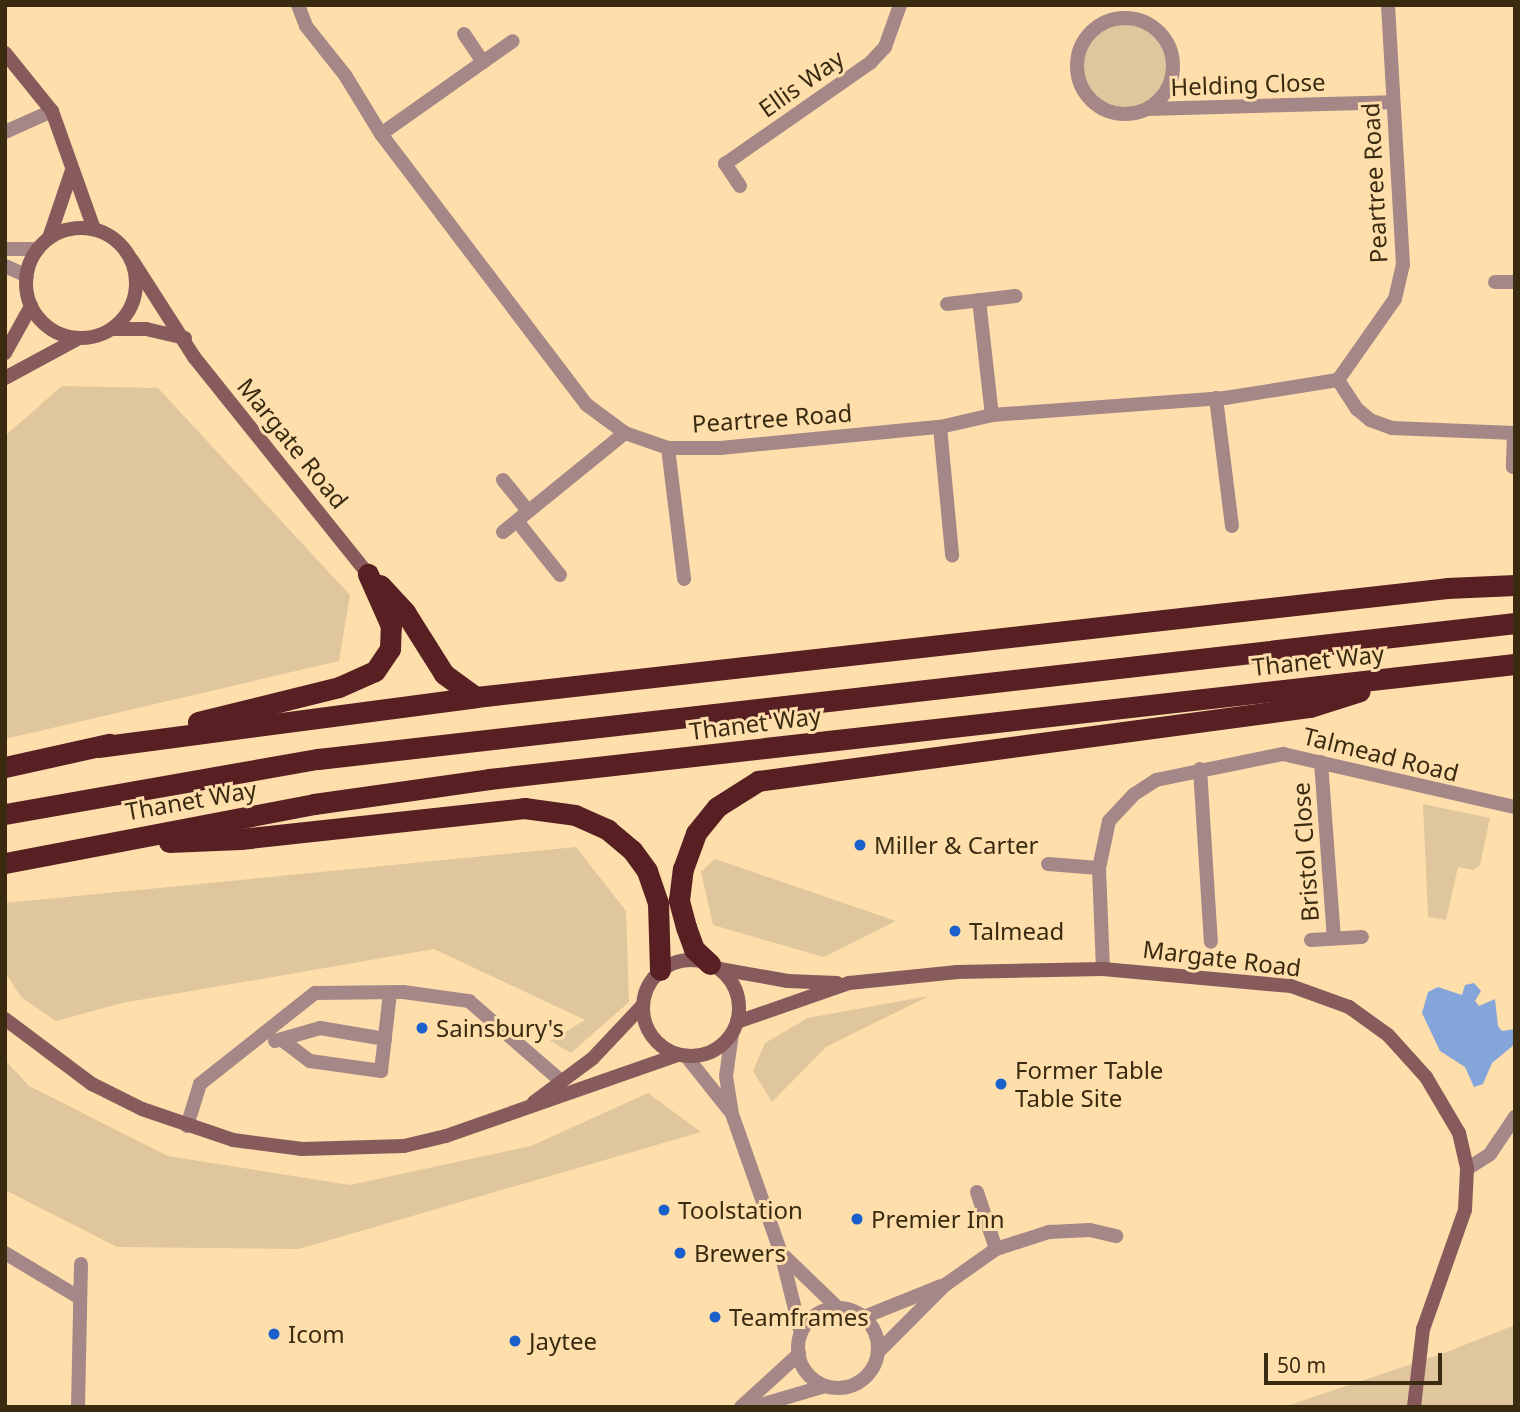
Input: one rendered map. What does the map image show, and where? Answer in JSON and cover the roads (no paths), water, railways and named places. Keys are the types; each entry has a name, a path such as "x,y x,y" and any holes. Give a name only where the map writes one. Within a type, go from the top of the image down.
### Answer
{"highway":[{"path":"368,575 405,612 444,674 476,697"},
{"path":"5,767 98,747 362,680 384,660 392,638 387,614 368,575"},
{"path":"98,747 476,697 1447,588 1515,576"},
{"path":"1447,588 1515,585"},
{"name":"Thanet Way","path":"5,814 331,758 1515,623"},
{"name":"Thanet Way","path":"5,863 314,804 489,779 1515,664"},
{"path":"715,966 694,949 686,927 680,900 683,869 696,833 717,807 758,781 1310,707 1406,677"},
{"path":"94,845 240,839 524,808 575,815 608,830 632,850 646,871 658,903 660,970"}],"street":[{"name":"Peartree Road","path":"298,5 306,26 381,134 587,405 625,433 668,448 720,448 940,427 992,415 1216,398 1338,380 1395,299 1403,265 1388,5"},
{"name":"Ellis Way","path":"740,186 725,164 871,62 885,47 900,5"},
{"name":"Helding Close","path":"1147,109 1159,100 1173,73 1168,43 1158,31 1138,20 1115,19 1101,25 1080,50 1080,82 1088,96 1115,113 1147,109 1392,102"},
{"path":"464,34 483,62"},
{"path":"381,134 513,41"},
{"path":"5,53 52,111 71,173 94,229"},
{"path":"5,132 52,111"},
{"path":"49,238 71,173"},
{"path":"79,338 50,328 31,306 26,276 38,249 49,238 77,228 94,229 123,246 132,260 136,290 132,306 112,329"},
{"path":"5,249 38,249"},
{"name":"Margate Road","path":"132,260 202,367 368,575"},
{"path":"5,266 26,276"},
{"path":"1495,282 1515,282"},
{"path":"947,304 1016,296"},
{"path":"979,300 992,415"},
{"path":"5,353 31,306"},
{"path":"5,377 79,338 112,329 146,329 185,338"},
{"path":"1338,380 1357,409 1370,420 1392,428 1514,433"},
{"path":"1216,398 1232,526"},
{"path":"1513,467 1515,425"},
{"path":"940,427 952,555"},
{"path":"503,532 625,433"},
{"path":"668,448 684,579"},
{"path":"503,480 560,575"},
{"name":"Talmead Road","path":"1103,969 1099,868 1109,821 1133,795 1156,779 1283,754 1515,807"},
{"name":"Bristol Close","path":"1321,762 1334,938"},
{"path":"1199,769 1211,942"},
{"path":"1048,863 1099,868"},
{"name":"Bristol Close","path":"1311,940 1362,937"},
{"path":"530,1106 560,1080 593,1058 642,1006 651,980 660,970 684,960 715,966 737,993 735,1028 726,1076 732,1114 781,1253 801,1333 799,1354 803,1368 825,1386"},
{"name":"Margate Road","path":"715,966 788,981 849,983 957,972 1103,969 1291,986 1349,1007 1388,1035 1426,1077 1459,1133 1467,1169 1465,1210 1423,1329 1416,1360 1414,1407"},
{"name":"Margate Road","path":"735,1028 849,983"},
{"path":"187,1126 200,1084 315,993 390,993 469,1001 560,1080"},
{"path":"282,1040 310,1061 381,1071 390,993"},
{"path":"642,1006 651,1036 682,1055 732,1114"},
{"path":"5,1019 92,1084 187,1126 233,1140 291,1148 373,1148 446,1136 682,1055 704,1055 735,1028"},
{"path":"253,1044 282,1040 320,1028 385,1039"},
{"path":"1467,1169 1490,1154 1515,1117"},
{"path":"977,1192 996,1249"},
{"path":"754,1407 825,1386 853,1385 865,1377 878,1352 945,1285 996,1249 1049,1232 1090,1230 1116,1236"},
{"path":"5,1253 80,1298"},
{"path":"781,1253 838,1308 864,1317 875,1333 878,1352"},
{"path":"78,1407 81,1265"},
{"path":"864,1317 945,1285"},
{"path":"801,1333 822,1311 838,1308"},
{"path":"741,1407 799,1354"}],"water":[{"path":"1474,983 1481,991 1475,1001 1479,1006 1495,999 1498,1026 1502,1031 1515,1029 1515,1044 1492,1063 1483,1084 1474,1087 1465,1067 1440,1051 1422,1013 1428,992 1438,987 1462,995 1465,985"}],"place":[{"name":"Miller & Carter","path":"860,845"},
{"name":"Talmead","path":"955,931"},
{"name":"Sainsbury's","path":"422,1028"},
{"name":"Former Table Table Site","path":"1001,1084"},
{"name":"Toolstation","path":"664,1210"},
{"name":"Premier Inn","path":"857,1219"},
{"name":"Brewers","path":"680,1253"},
{"name":"Teamframes","path":"715,1317"},
{"name":"Icom","path":"274,1334"},
{"name":"Jaytee","path":"515,1341"}]}
